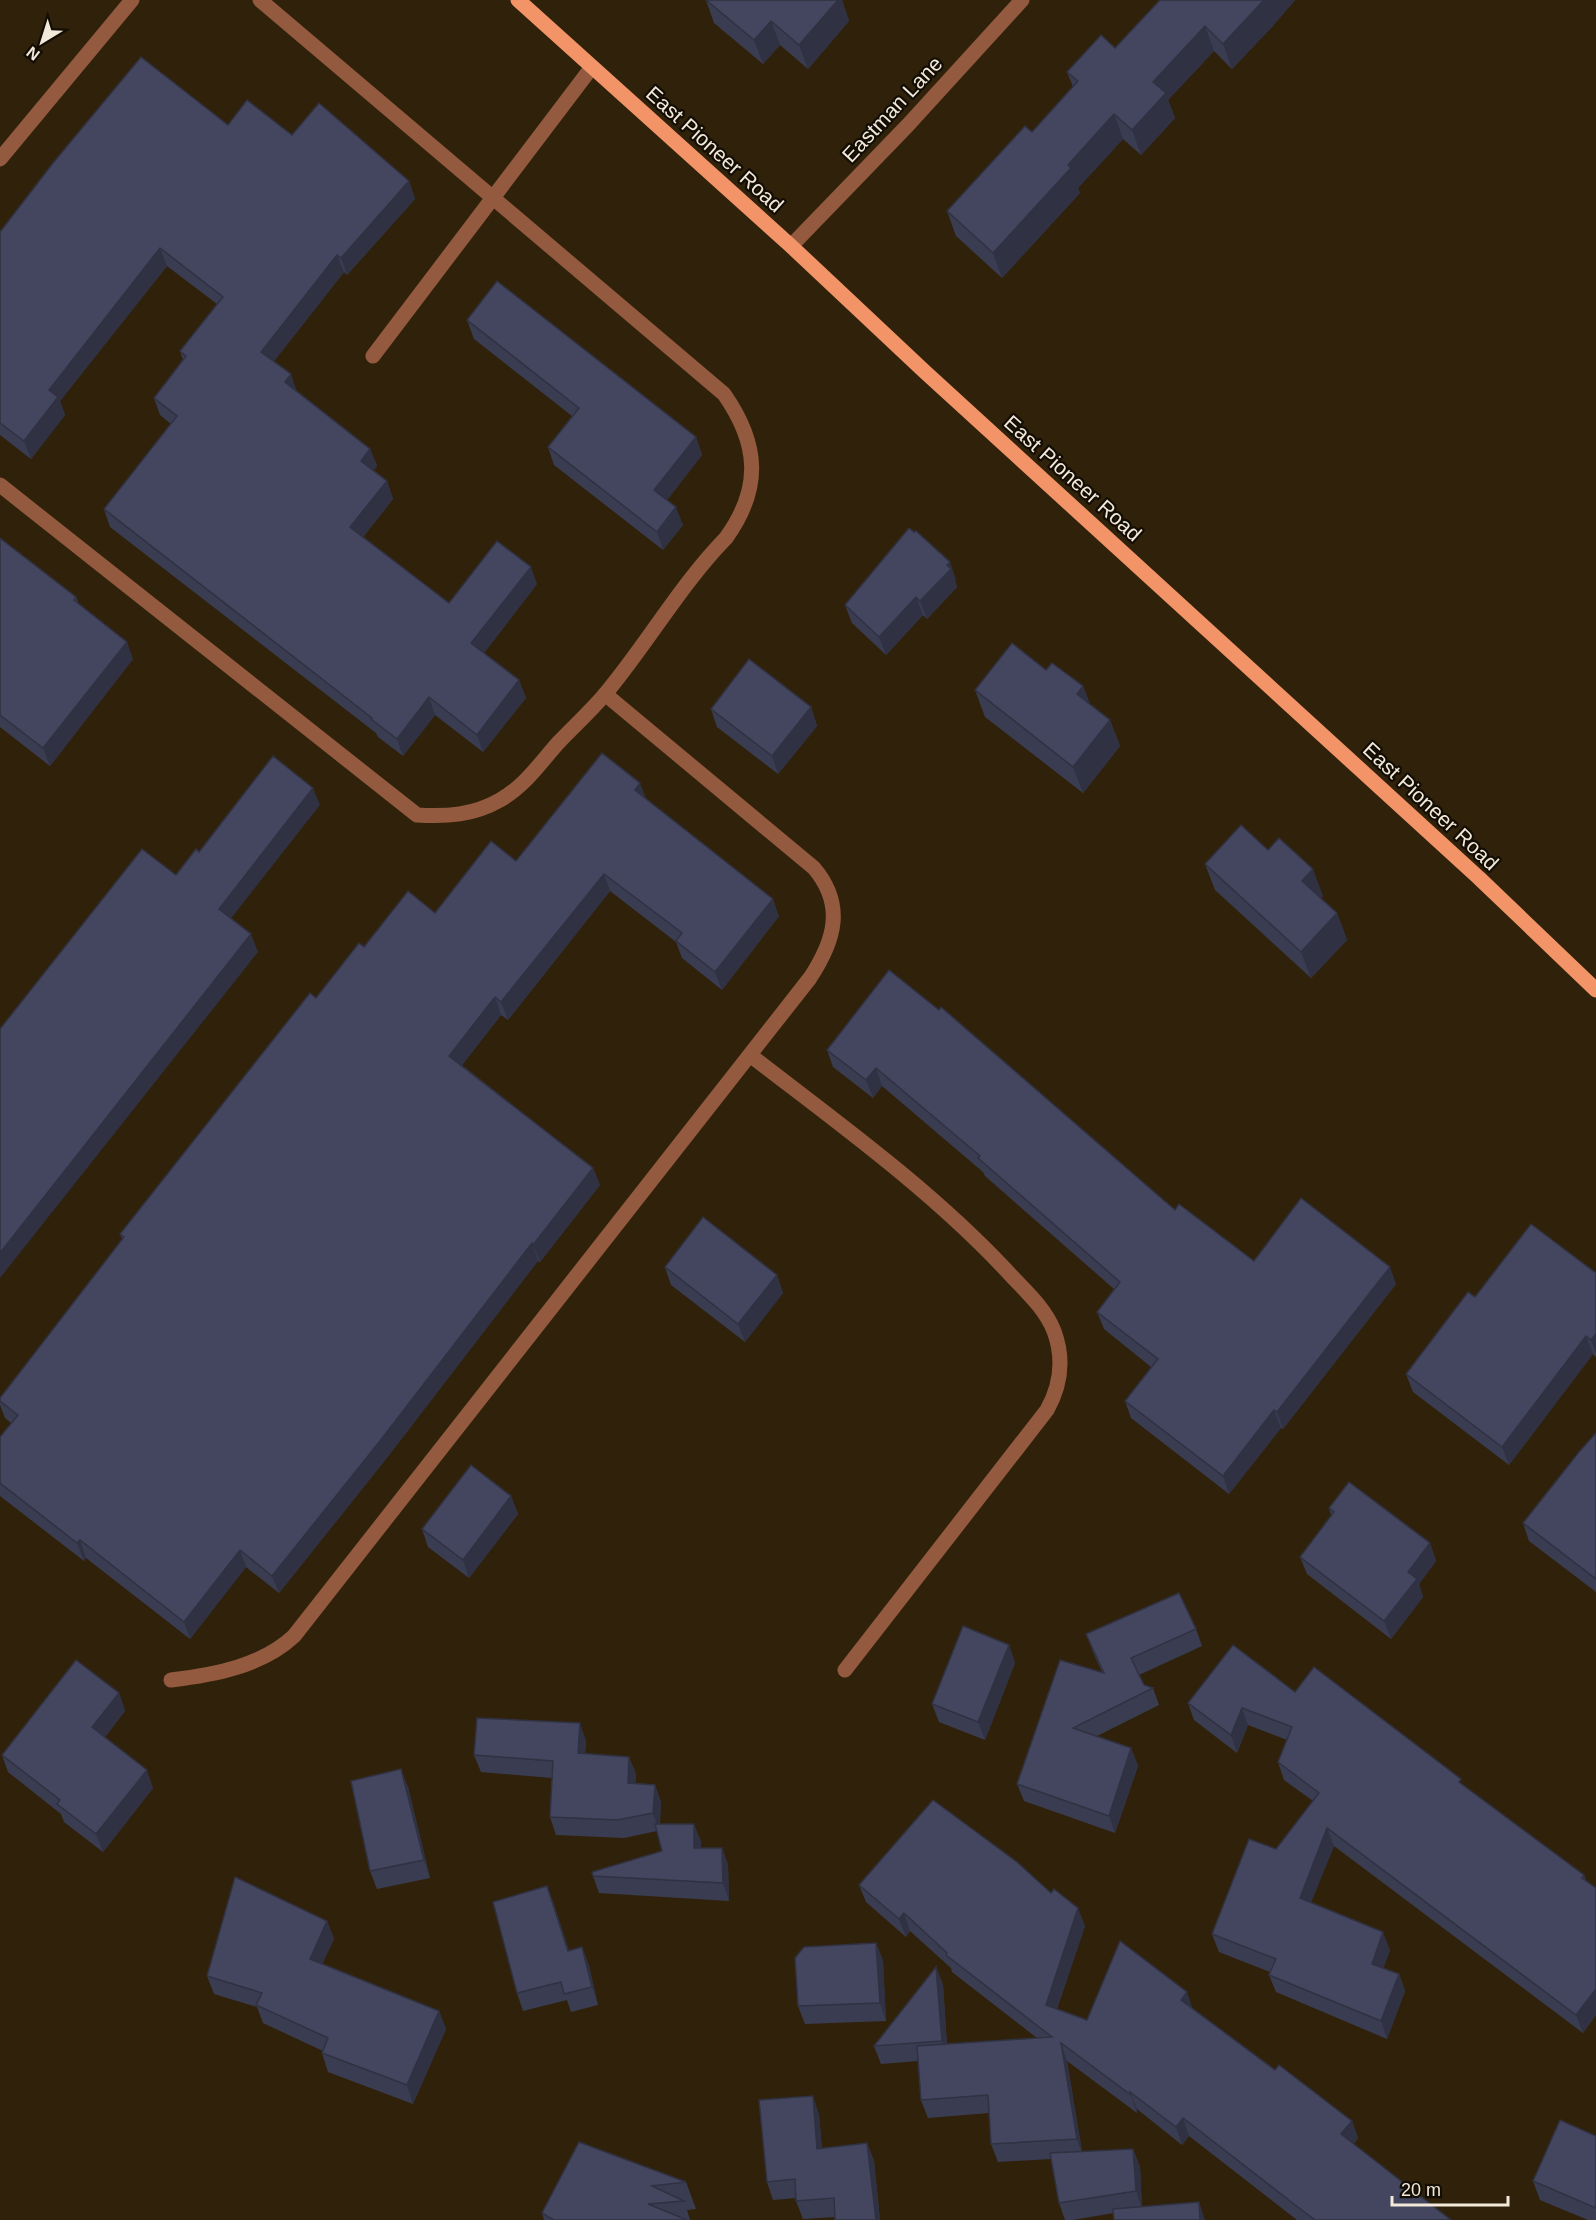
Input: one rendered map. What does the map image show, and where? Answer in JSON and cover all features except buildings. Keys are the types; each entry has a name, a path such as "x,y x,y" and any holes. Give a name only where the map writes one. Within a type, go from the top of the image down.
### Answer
{"main road":[{"name":"East Pioneer Road","path":"518,0 791,246 933,379 1479,878 1596,990"}],"street":[{"path":"0,159 132,0"},
{"path":"0,485 417,815 443,817 467,814 489,806 510,794 528,778 605,694 739,518 750,484 750,448 738,414 715,386 695,372 260,0"},
{"name":"Eastman Lane","path":"791,246 908,125 1022,0"},
{"path":"373,356 592,67"},
{"path":"171,1680 220,1672 254,1661 276,1651 294,1636 810,978 823,957 834,923 832,899 828,888 814,868 605,694"},
{"path":"750,1055 902,1174 992,1255 1041,1308 1053,1329 1059,1352 1057,1388 1047,1410 845,1670"}]}
